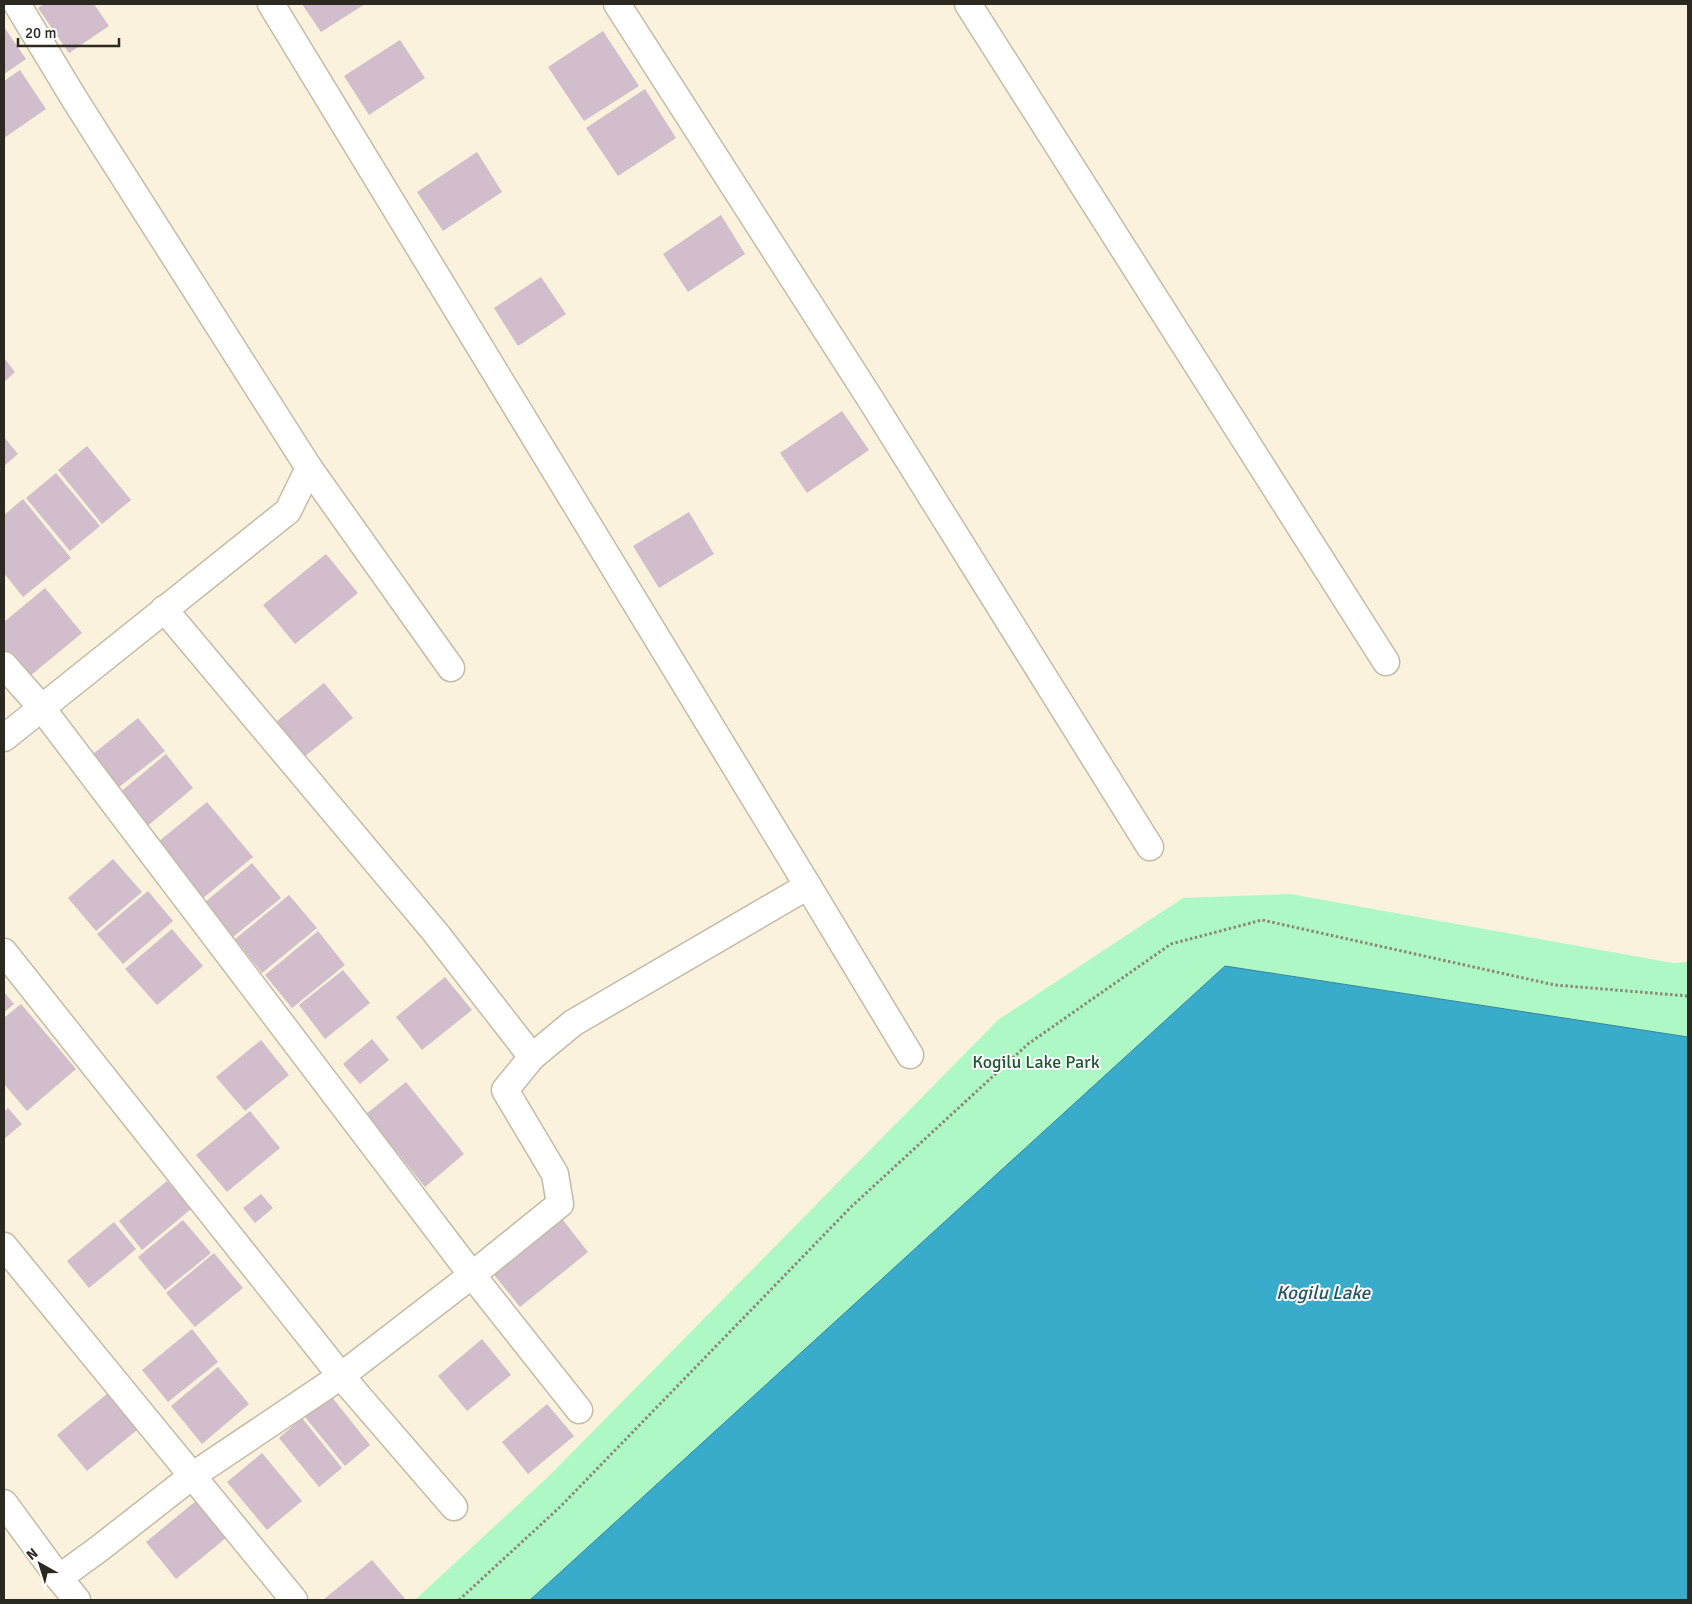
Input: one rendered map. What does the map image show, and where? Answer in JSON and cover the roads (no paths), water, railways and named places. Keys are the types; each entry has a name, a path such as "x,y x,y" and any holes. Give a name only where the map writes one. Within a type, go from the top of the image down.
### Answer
{"street":[{"path":"17,4 75,100 308,468 451,668"},
{"path":"271,4 910,1054"},
{"path":"617,4 872,400 1150,847"},
{"path":"968,4 1386,662"},
{"path":"4,738 288,511 308,468"},
{"path":"164,610 435,932 532,1057"},
{"path":"4,665 41,708 472,1275 579,1410"},
{"path":"59,1578 192,1476 341,1376 560,1204 555,1174 505,1090 532,1057 573,1023 808,886"},
{"path":"4,952 341,1376 454,1507"},
{"path":"4,1246 294,1600"},
{"path":"4,1503 77,1600"}],"water":[{"name":"Kogilu Lake","path":"1225,966 1688,1037 1688,1600 530,1600"}],"park label":[{"name":"Kogilu Lake Park","path":"1036,1062"}]}
